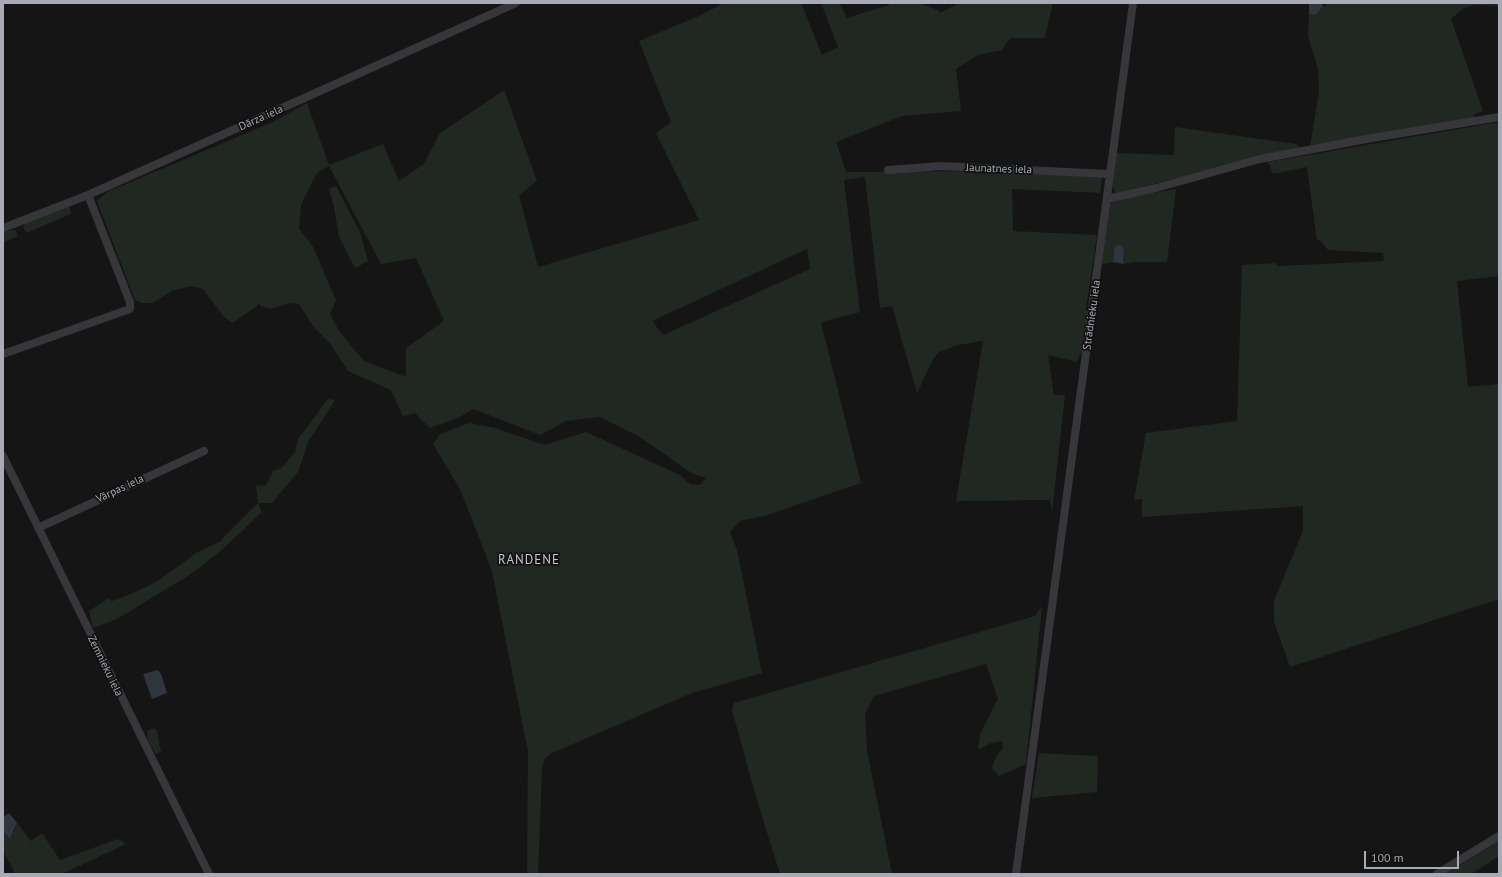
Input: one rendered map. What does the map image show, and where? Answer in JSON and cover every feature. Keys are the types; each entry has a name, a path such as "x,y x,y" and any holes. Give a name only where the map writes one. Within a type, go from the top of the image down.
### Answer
{"street":[{"name":"Dārza iela","path":"3,228 88,195 516,3"},
{"name":"Strādnieku iela","path":"1016,874 1133,3"},
{"path":"1107,199 1156,188 1260,159 1372,138 1499,117"},
{"name":"Jaunatnes iela","path":"888,170 941,166 1109,174"},
{"path":"3,354 130,309 130,302 88,195"},
{"name":"Vārpas iela","path":"38,528 204,450"},
{"name":"Zemnieku iela","path":"3,456 209,874"},
{"path":"1437,874 1499,836"}],"shaded area":[{"path":"724,3 801,3 822,55 838,47 821,3 839,3 847,18 889,5 889,3 918,3 938,10 940,13 959,3 1053,3 1045,38 1010,38 1002,50 978,55 956,69 961,111 902,116 836,142 846,172 968,171 1102,177 1100,193 1012,189 1013,231 1097,235 1086,309 1089,312 1088,320 1082,351 1077,362 1048,355 1054,395 1065,395 1052,512 1050,500 956,501 983,341 958,345 939,352 933,359 917,393 892,306 880,308 865,177 844,180 860,312 821,322 861,483 764,516 740,521 730,532 737,550 762,673 692,693 550,754 544,760 542,769 538,874 527,874 528,751 492,571 460,489 433,444 440,434 469,423 495,428 544,445 586,432 680,475 690,484 700,485 706,478 693,474 638,436 600,417 566,421 540,435 473,409 460,417 430,428 415,413 403,416 391,390 348,371 331,345 313,326 299,304 289,303 271,309 260,306 258,302 257,306 233,323 224,317 203,289 191,286 172,291 152,303 142,303 135,300 97,201 107,192 273,122 307,103 329,165 383,144 399,181 424,164 440,133 504,90 537,181 519,195 538,267 699,220 656,133 671,122 639,41 699,16","holes":["329,166 381,264 416,258 444,321 406,348 406,377 364,361 339,331 330,314 336,300 313,247 299,228 301,205 317,173","807,249 810,269 663,335 652,321"]},
{"path":"1309,3 1322,3 1323,7 1315,15 1309,14"},
{"path":"1328,3 1499,3 1499,6 1475,5 1464,8 1451,19 1483,111 1475,114 1472,119 1310,146 1319,92 1318,69 1308,36 1309,14 1315,15"},
{"path":"1499,122 1499,276 1457,281 1468,387 1499,384 1499,599 1290,667 1274,622 1274,601 1303,531 1303,506 1142,517 1142,499 1134,500 1146,433 1237,421 1242,265 1275,263 1278,266 1384,261 1383,253 1328,250 1320,240 1317,241 1307,167 1273,174 1268,162"},
{"path":"1175,127 1296,144 1301,148 1116,193 1112,187 1111,180 1114,153 1174,155"},
{"path":"336,186 360,232 368,261 355,268 339,237 334,207 329,189"},
{"path":"1176,189 1167,262 1134,262 1123,264 1124,257 1114,249 1113,262 1102,264 1109,204 1122,198"},
{"path":"69,206 71,214 26,233 23,226 26,222"},
{"path":"15,230 18,236 3,242 3,232"},
{"path":"1117,245 1121,246 1124,250 1123,264 1113,262 1114,249"},
{"path":"328,399 335,400 308,442 298,472 272,503 258,503 256,486 266,485 273,471 282,468 295,452 298,439"},
{"path":"258,503 262,512 224,548 191,574 117,619 93,628 89,611 109,598 112,601 136,592 158,581 196,553 219,542"},
{"path":"1042,606 1026,764 999,776 992,768 996,757 1003,748 1002,741 991,743 978,750 980,735 998,699 986,664 874,696 865,714 867,750 892,874 780,874 756,797 732,710 734,703 1035,616"},
{"path":"158,670 161,674 167,693 152,699 143,674"},
{"path":"154,728 157,731 161,752 156,754 148,741 147,731"},
{"path":"1039,753 1098,756 1097,792 1032,798"},
{"path":"9,813 17,823 10,838 3,832 3,817"},
{"path":"17,823 31,841 42,833 60,860 118,839 126,844 62,874 14,874 13,869 3,851 3,832 4,834 14,832"},
{"path":"1499,841 1499,856 1471,874 1446,874"}],"district":[{"name":"RANDENE","path":"529,560"}]}
